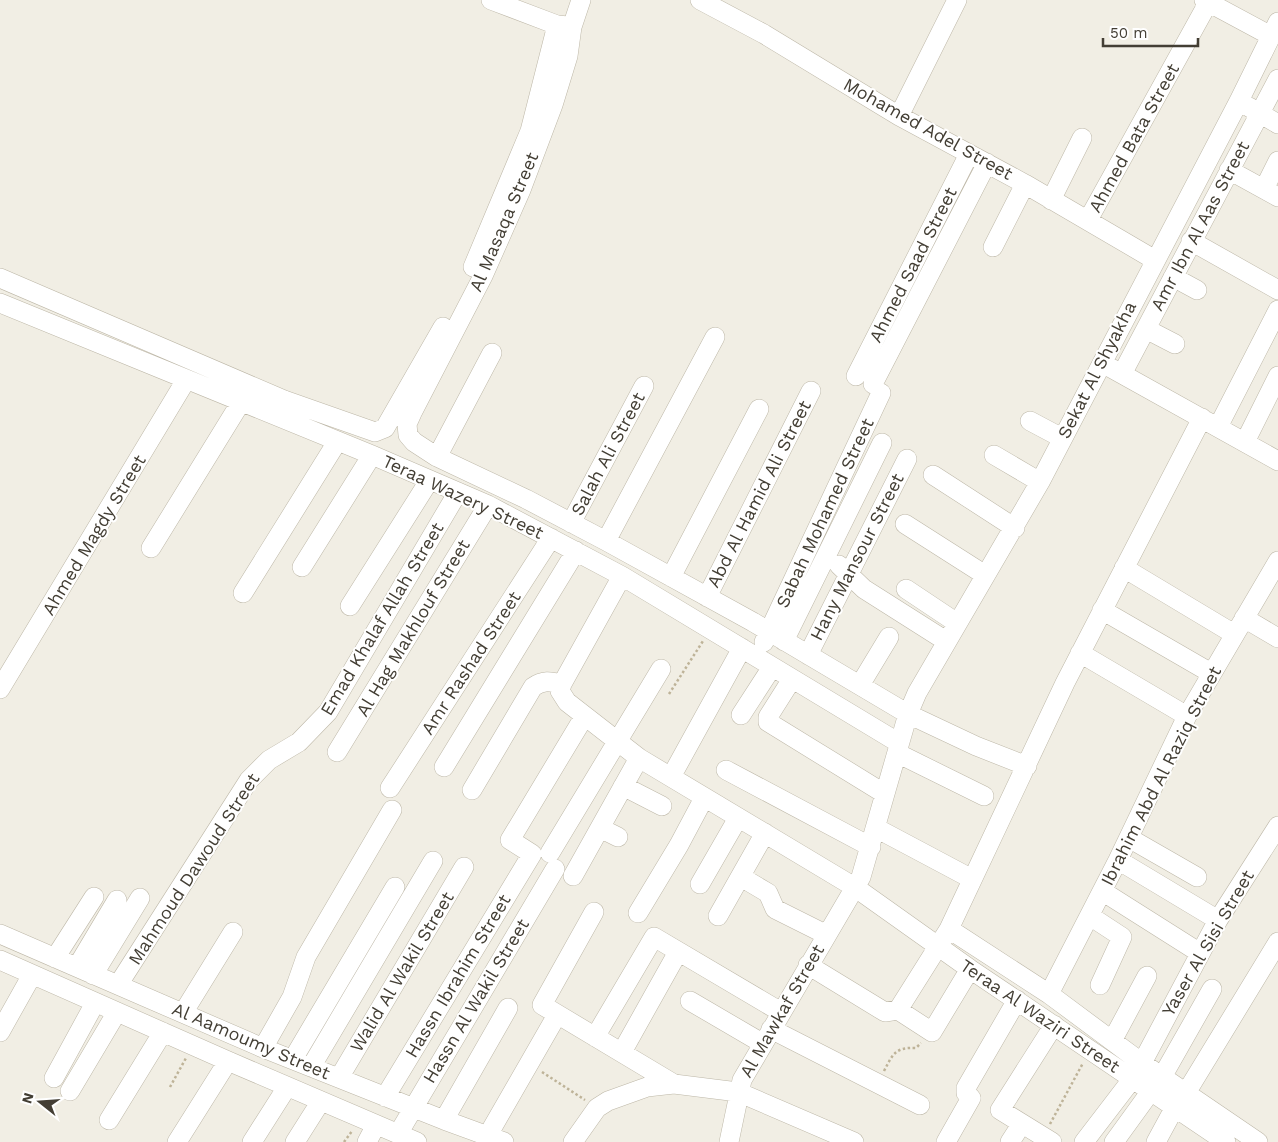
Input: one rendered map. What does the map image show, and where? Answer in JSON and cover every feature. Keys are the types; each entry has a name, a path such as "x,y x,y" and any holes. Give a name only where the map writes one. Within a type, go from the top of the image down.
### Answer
{"street":[{"path":"491,0 564,26"},
{"name":"Al Masaqa Street","path":"382,431 460,296 530,131 564,26 581,0"},
{"name":"Mohamed Adel Street","path":"700,0 764,34 899,116 1088,220 1172,277 1197,290"},
{"path":"899,116 957,0"},
{"path":"1206,1 1274,29"},
{"name":"Ahmed Bata Street","path":"1088,220 1206,1"},
{"name":"Al Masaqa Street","path":"408,435 407,424 412,413 483,276 521,190 553,105 568,56 564,26"},
{"name":"Sekat Al Shyakha","path":"908,714 946,642 1015,528 1040,482 1101,362 1239,102 1274,29"},
{"name":"Amr Ibn Al Aas Street","path":"1122,374 1228,170 1278,79"},
{"path":"1239,102 1278,124"},
{"path":"1051,200 1082,138"},
{"name":"Ahmed Saad Street","path":"870,384 969,154"},
{"path":"1208,160 1278,197"},
{"path":"1268,181 1278,161"},
{"path":"870,384 986,163"},
{"path":"993,247 1025,184"},
{"path":"1185,204 1204,216"},
{"path":"1191,241 1276,282"},
{"name":"Teraa Wazery Street","path":"0,278 284,400 375,432 382,431"},
{"name":"Teraa Wazery Street","path":"0,303 372,455 488,505 622,576 757,657 898,748 984,796"},
{"path":"898,1010 948,929 1080,653 1124,568 1278,310"},
{"path":"1146,329 1175,344"},
{"path":"606,541 714,337"},
{"path":"437,457 492,353"},
{"path":"1101,362 1278,461"},
{"path":"1244,442 1278,376"},
{"name":"Ahmed Magdy Street","path":"0,689 186,380"},
{"name":"Sabah Mohamed Street","path":"777,637 870,384"},
{"name":"Salah Ali Street","path":"571,523 644,386"},
{"name":"Abd Al Hamid Ali Street","path":"707,597 811,391"},
{"path":"151,548 241,402"},
{"path":"671,577 759,409"},
{"path":"1030,421 1062,438"},
{"name":"Teraa Wazery Street","path":"408,435 414,442 437,457 526,499 606,541 777,637 908,714 976,746 1027,766"},
{"path":"243,593 337,442"},
{"path":"671,777 757,657 777,637 828,552 882,443"},
{"path":"302,567 372,455"},
{"path":"994,455 1040,482"},
{"name":"Hany Mansour Street","path":"808,655 907,459"},
{"path":"933,475 1015,528"},
{"path":"350,606 429,481"},
{"name":"Emad Khalaf Allah Street","path":"300,742 328,712 458,492"},
{"name":"Al Hag Makhlouf Street","path":"337,752 488,505"},
{"path":"905,524 985,575"},
{"name":"Amr Rashad Street","path":"390,788 551,538"},
{"path":"444,768 576,551"},
{"path":"828,552 864,589 946,642"},
{"name":"Ibrahim Abd Al Raziq Street","path":"1049,994 1129,838 1187,716 1278,561"},
{"path":"1124,568 1239,626 1278,638"},
{"path":"472,790 533,688 540,682 549,681 561,687 622,576"},
{"path":"906,589 957,623"},
{"path":"1102,610 1211,673"},
{"path":"860,685 889,637"},
{"path":"1080,653 1187,716"},
{"path":"741,716 757,657"},
{"path":"584,718 510,840 546,859 660,669"},
{"path":"792,679 767,720 885,794"},
{"name":"Teraa Al Waziri Street","path":"561,687 567,702 584,718 638,758 856,888 970,969 1090,1049 1137,1070 1180,1100 1258,1142"},
{"path":"856,888 871,847 908,714"},
{"name":"Mahmoud Dawoud Street","path":"118,985 249,780 269,760 300,742"},
{"path":"573,876 638,758"},
{"path":"726,770 871,847"},
{"path":"624,786 662,806"},
{"path":"638,913 671,859 704,798"},
{"path":"268,1079 278,1054 292,996 306,957 392,810"},
{"path":"700,884 738,818"},
{"name":"Yaser Al Sisi Street","path":"1084,1142 1137,1070 1218,920 1278,826"},
{"path":"600,828 618,837"},
{"path":"876,828 972,879"},
{"path":"718,916 765,833"},
{"path":"1129,838 1196,877"},
{"name":"Hassn Ibrahim Street","path":"385,1097 546,859"},
{"name":"Hassn Al Wakil Street","path":"406,1139 413,1108 546,859"},
{"path":"1118,860 1218,920"},
{"path":"311,1067 433,861"},
{"name":"Walid Al Wakil Street","path":"340,1078 464,867"},
{"path":"741,877 768,893 776,909 827,935"},
{"path":"278,1054 395,887"},
{"name":"Al Mawkaf Street","path":"729,1142 742,1080 808,965 856,888"},
{"path":"1102,891 1200,953"},
{"path":"55,958 94,897"},
{"path":"85,971 140,898"},
{"path":"85,971 117,900"},
{"path":"492,1140 594,912"},
{"path":"1090,916 1122,938 1100,985"},
{"name":"Teraa Al Waziri Street","path":"948,929 1049,994 1112,1040 1137,1070"},
{"path":"183,1013 233,932"},
{"name":"Al Aamoumy Street","path":"0,934 278,1054 492,1140"},
{"path":"595,1037 654,937 781,1012"},
{"path":"1156,1142 1278,942"},
{"path":"8,964 28,946"},
{"path":"622,1052 678,952"},
{"name":"Al Aamoumy Street","path":"8,964 406,1139"},
{"path":"808,965 885,1012 898,1010 932,1032 970,969"},
{"path":"0,1032 32,975"},
{"path":"1112,1040 1147,976"},
{"path":"1114,1142 1157,1084 1212,989"},
{"path":"946,1142 971,1098 966,1093 966,1088 1018,1000"},
{"path":"690,1001 920,1105"},
{"path":"54,1078 95,1002"},
{"path":"444,1120 508,1008"},
{"path":"549,1010 674,1084"},
{"path":"70,1091 117,1012"},
{"path":"1045,1140 1000,1110 1054,1024"},
{"path":"109,1120 163,1032"},
{"path":"177,1142 228,1061"},
{"path":"573,1142 597,1108 633,1090 674,1084 738,1092 854,1142"},
{"path":"252,1142 287,1087"},
{"name":"Teraa Al Waziri Street","path":"1180,1100 1216,1139"},
{"path":"295,1142 321,1101"},
{"path":"1010,1142 1022,1124"},
{"path":"367,1142 376,1125"}],"path":[{"path":"669,694 710,629"},
{"path":"877,1084 894,1052 904,1047 916,1048 932,1032"},
{"path":"170,1087 192,1046"},
{"path":"1045,1140 1090,1049"},
{"path":"526,1067 544,1073 597,1108"}]}
